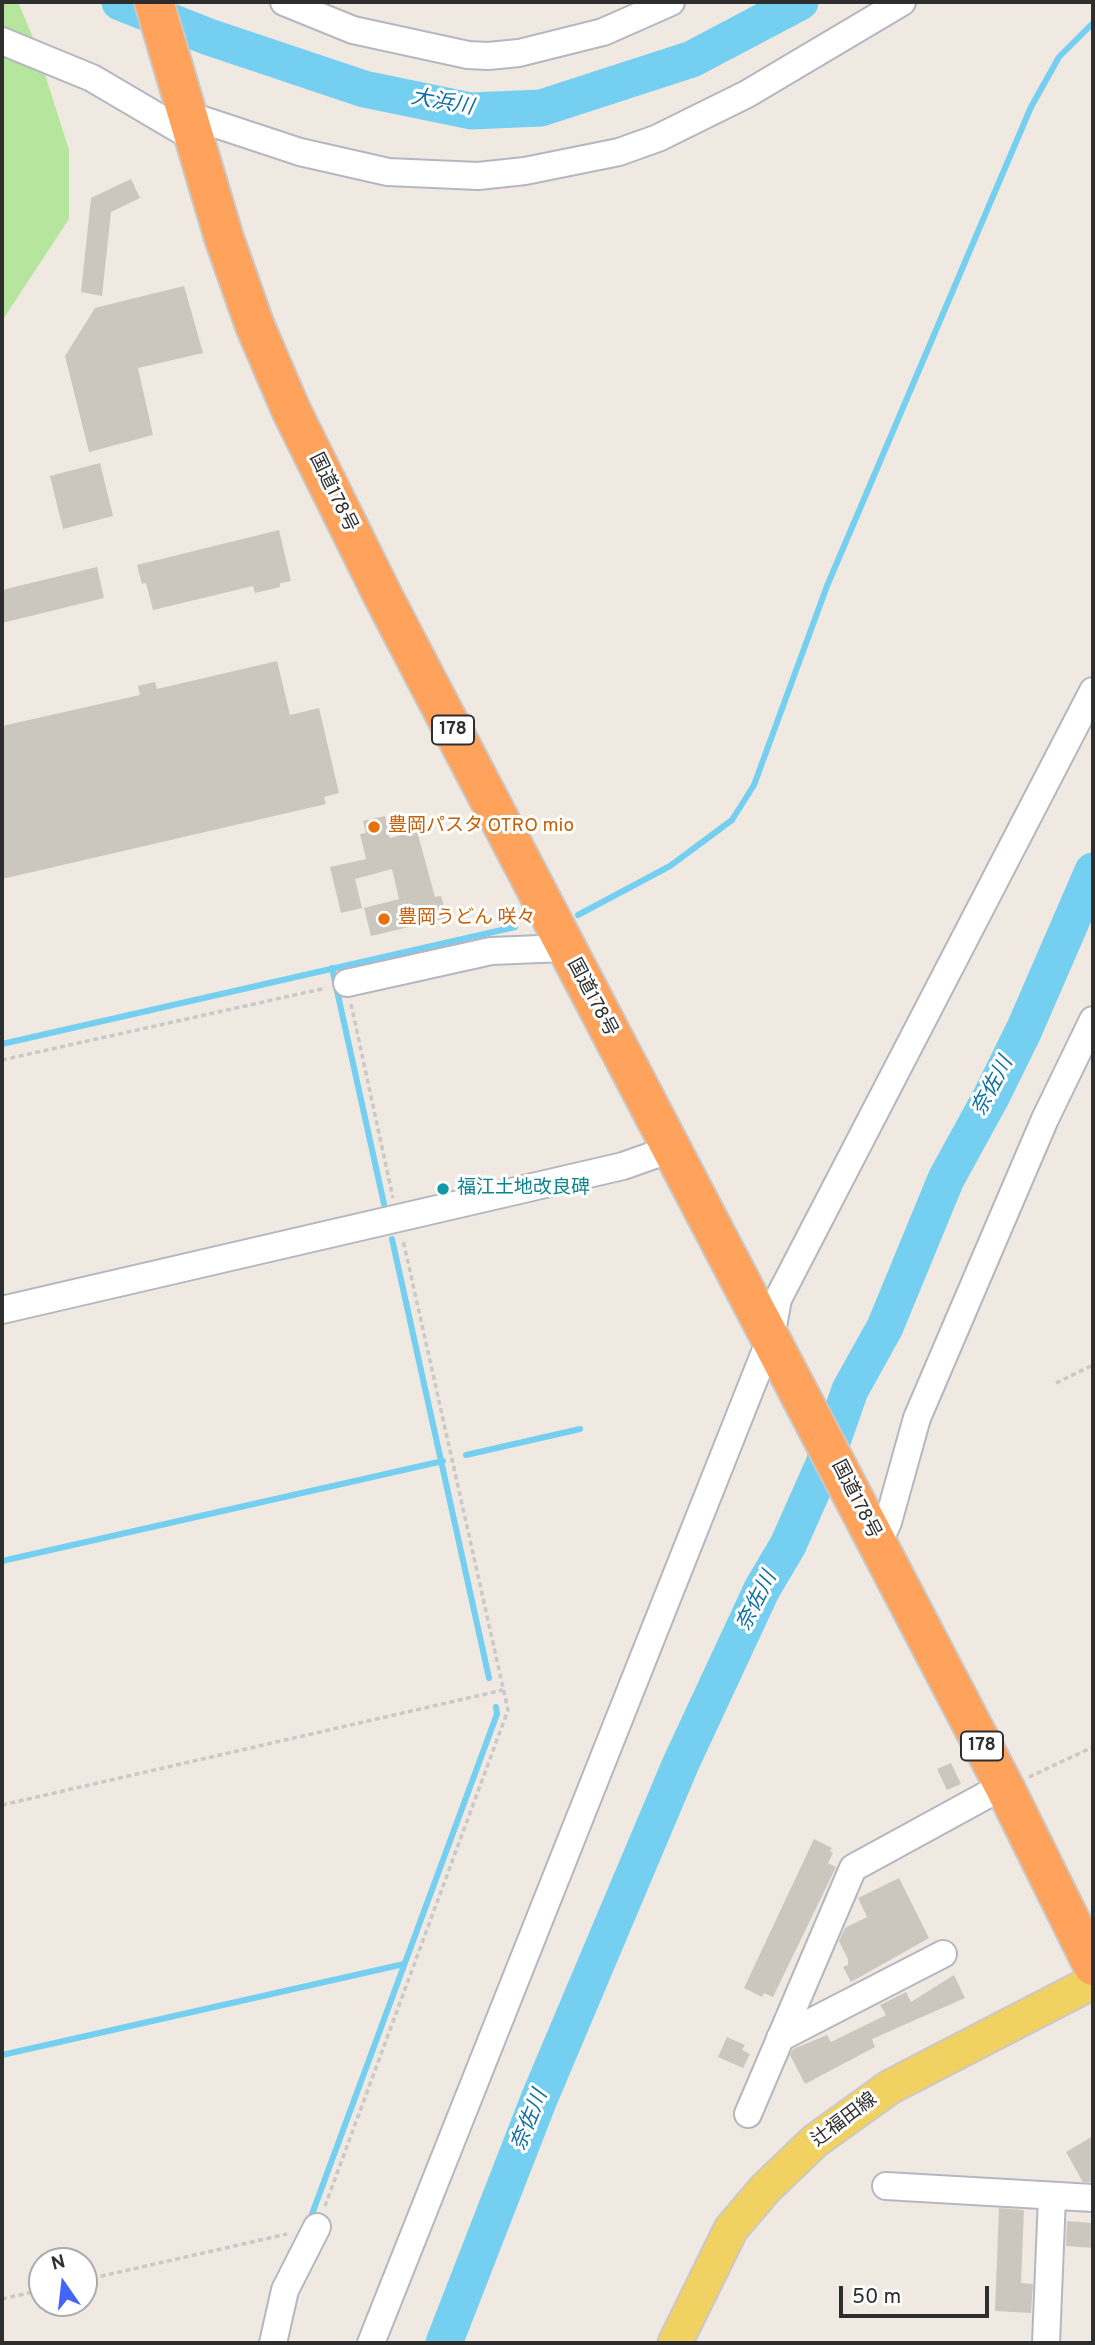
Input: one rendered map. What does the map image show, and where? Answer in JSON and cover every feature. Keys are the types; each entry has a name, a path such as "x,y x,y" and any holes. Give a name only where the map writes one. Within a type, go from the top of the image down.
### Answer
{"highway":[{"name":"国道178号","path":"154,2 239,283 291,410 565,948 776,1346 1004,1787 1093,1966"}],"main road":[{"name":"辻福田線","path":"675,2343 731,2229 765,2189 815,2141 891,2087 1093,1982"}],"street":[{"path":"284,2 353,30 468,55 488,56 519,53 603,32 671,2"},
{"path":"2,41 92,78 300,152 388,172 478,176 525,171 608,155 658,138 747,94 902,2"},
{"path":"371,2343 776,1346 778,1299 1093,691"},
{"path":"347,983 491,951 565,948"},
{"path":"873,1535 888,1522 917,1418 1045,1119 1093,1020"},
{"path":"2,1310 635,1163 671,1149"},
{"path":"748,2114 853,1868 1004,1787"},
{"path":"780,2038 943,1954"},
{"path":"886,2186 1093,2198"},
{"path":"1046,2343 1052,2197"},
{"path":"273,2343 285,2290 317,2227"}],"path":[{"path":"2,1060 347,983 508,1710 317,2227 98,2277"},
{"path":"1056,1383 1093,1364"},
{"path":"2,1805 503,1690"},
{"path":"1004,1787 1093,1746"},
{"path":"2,2299 28,2293"}],"green space":[{"path":"2,2 18,2 34,40 69,150 69,219 2,321"}],"building":[{"path":"131,179 140,198 111,212 102,296 81,292 91,198"},
{"path":"184,286 203,353 138,368 153,435 89,452 65,356 95,308"},
{"path":"100,463 113,516 63,529 50,476"},
{"path":"279,530 291,581 280,583 280,587 255,593 253,586 153,610 146,583 142,584 137,565"},
{"path":"97,567 104,598 2,623 2,590"},
{"path":"277,661 290,715 319,708 339,793 324,797 326,804 2,879 2,726 140,695 138,686 155,682 157,689"},
{"path":"385,816 390,838 417,831 435,897 441,896 447,918 371,936 364,908 399,899 392,869 355,879 362,908 341,913 330,867 366,859 360,834 366,833 363,821"},
{"path":"951,1763 961,1784 947,1790 937,1769"},
{"path":"814,1839 832,1848 830,1851 833,1853 828,1863 836,1867 773,1997 764,1993 762,1997 744,1988"},
{"path":"899,1878 929,1938 851,1982 843,1967 848,1965 848,1959 839,1941 845,1928 867,1917 858,1898"},
{"path":"954,1975 965,1998 872,2039 875,2047 805,2084 790,2055 793,2049 827,2035 831,2042 886,2015 880,2005 906,1992 911,2002"},
{"path":"727,2037 745,2045 742,2050 750,2054 743,2068 718,2057"},
{"path":"1093,2136 1093,2182 1083,2182 1066,2152"},
{"path":"999,2208 1024,2210 1021,2283 1033,2284 1031,2313 995,2311"},
{"path":"1067,2221 1093,2223 1093,2248 1066,2246"}],"waterway":[{"name":"大浜川","path":"120,2 209,37 364,89 471,111 541,108 692,59 800,2"},
{"path":"578,915 670,866 732,820 754,785 827,586 1031,107 1059,57 1093,23"},
{"name":"奈佐川","path":"444,2343 539,2099 681,1763 762,1589 788,1545 824,1464 850,1390 885,1327 946,1179 1024,1030 1093,871"},
{"path":"2,1044 515,927"},
{"path":"332,968 384,1204"},
{"path":"392,1239 489,1678"},
{"path":"466,1455 580,1429"},
{"path":"2,1561 443,1461"},
{"path":"312,2214 497,1714 496,1707"},
{"path":"2,2055 404,1964"}],"place":[{"name":"豊岡パスタ OTRO mio","path":"374,827"},
{"name":"豊岡うどん 咲々","path":"384,919"},
{"name":"福江土地改良碑","path":"443,1189"}]}
